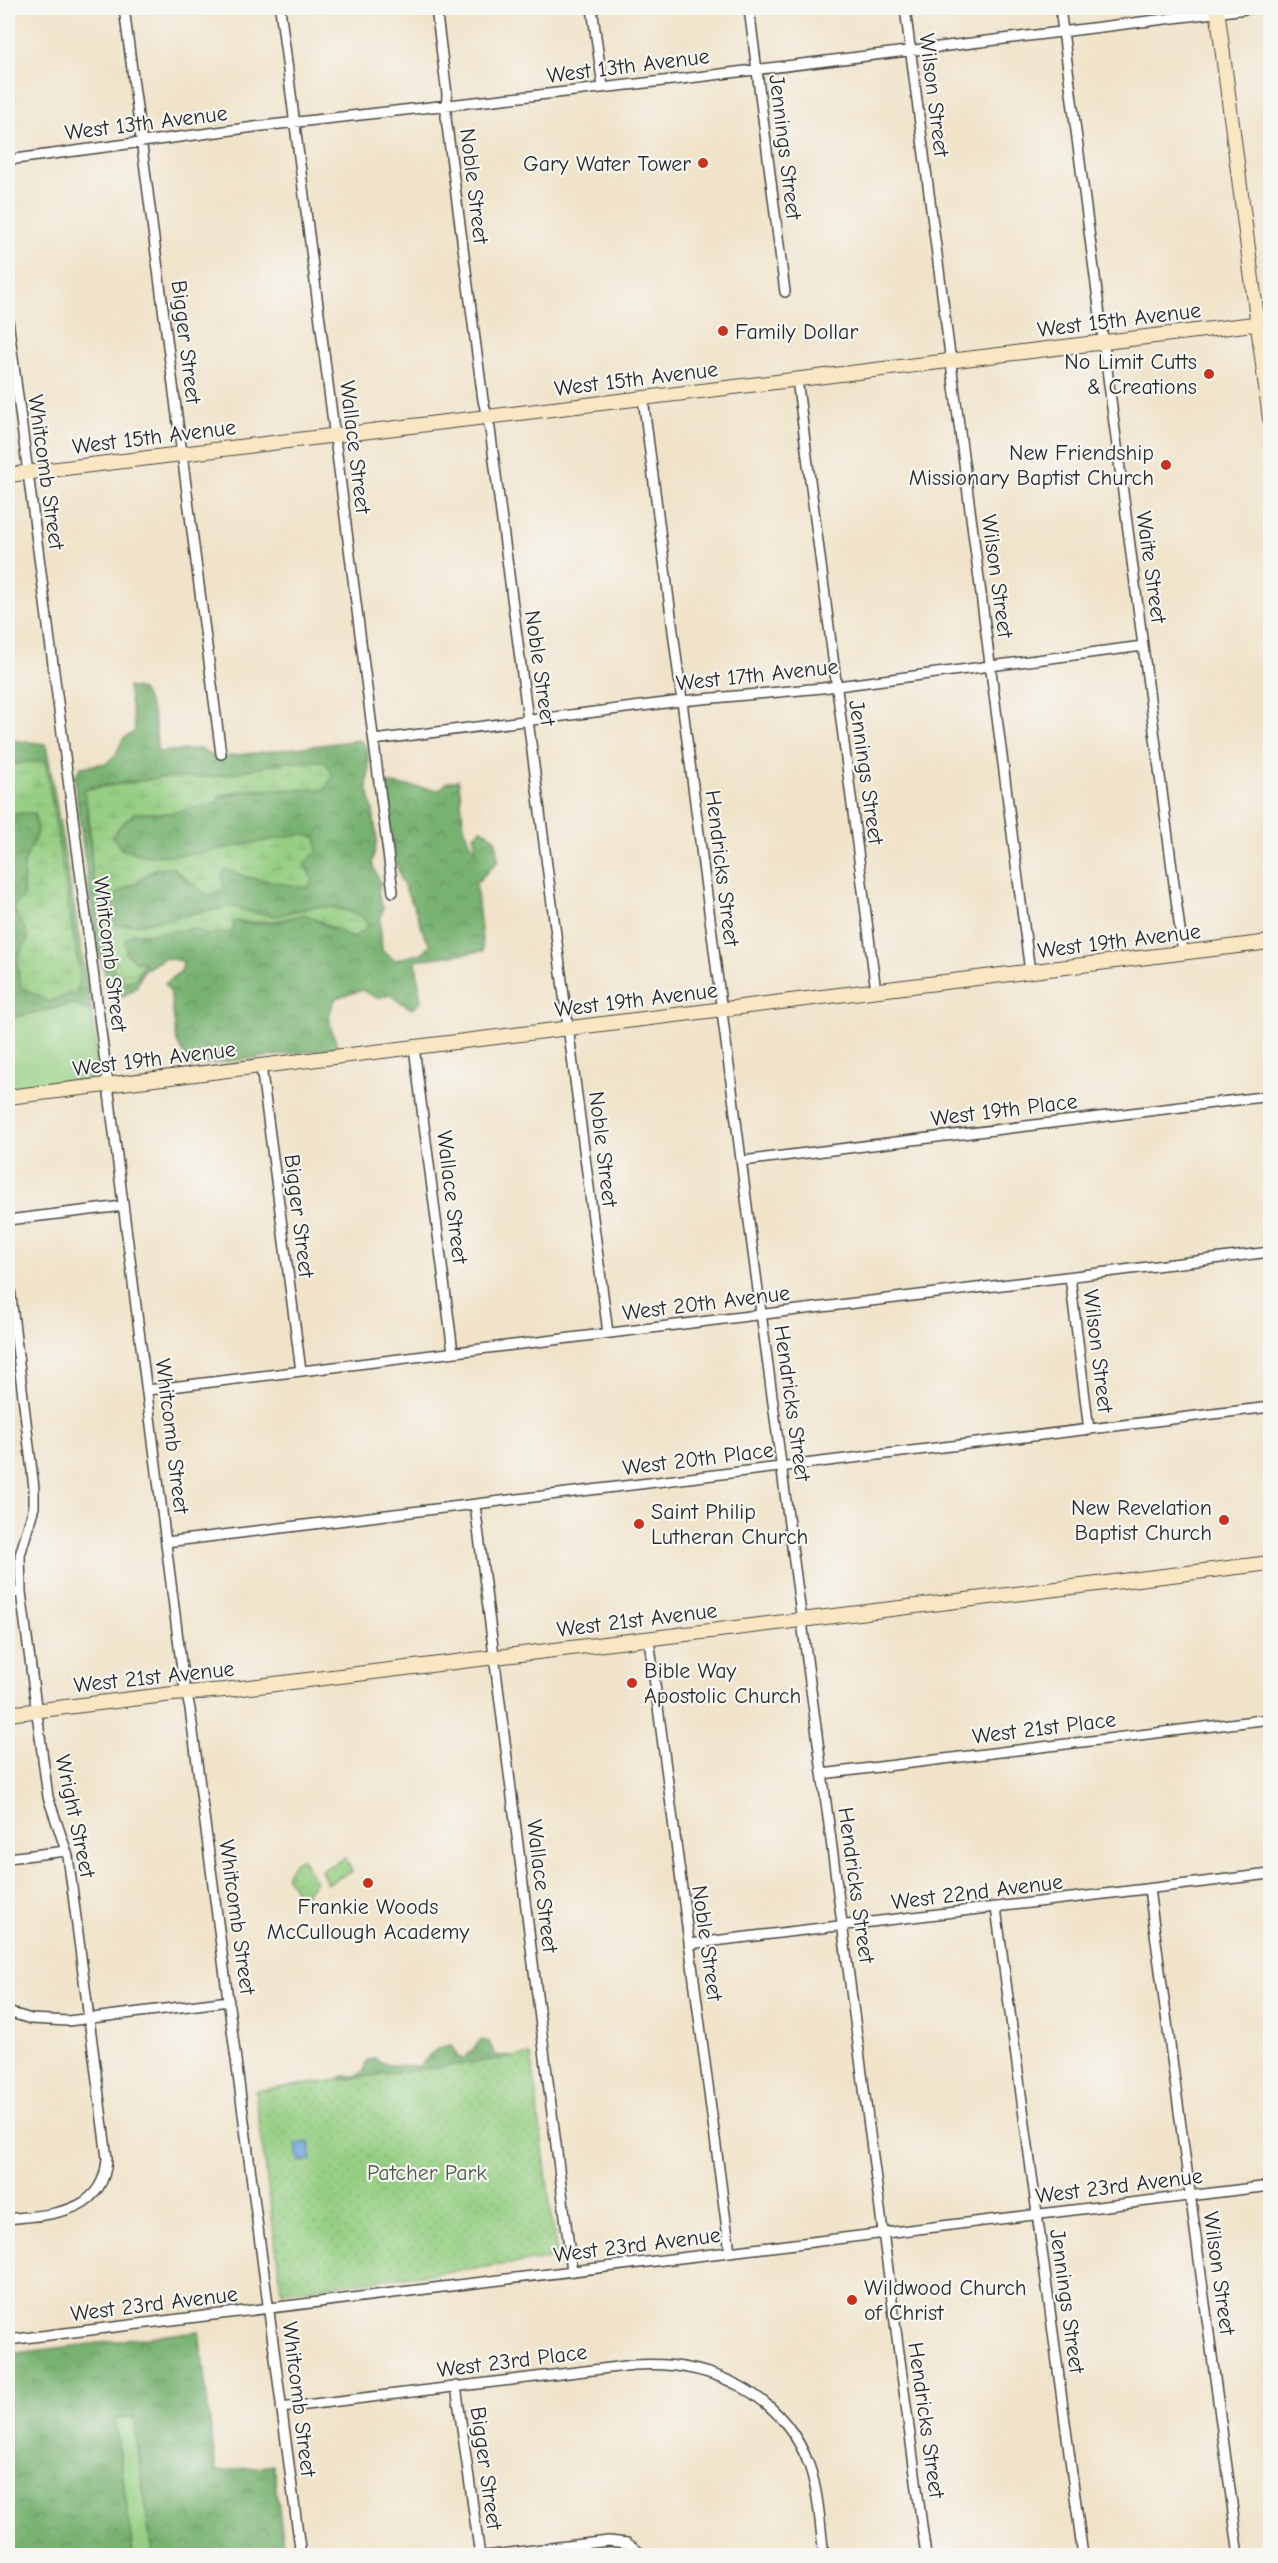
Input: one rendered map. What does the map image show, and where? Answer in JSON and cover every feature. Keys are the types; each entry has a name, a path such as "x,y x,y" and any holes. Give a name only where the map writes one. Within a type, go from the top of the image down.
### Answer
{"street":[{"name":"Bigger Street","path":"124,8 221,754"},
{"name":"Wallace Street","path":"280,8 393,892"},
{"name":"Noble Street","path":"436,8 481,390 490,429 608,1333"},
{"path":"592,8 603,87"},
{"name":"Jennings Street","path":"748,8 785,292"},
{"name":"Wilson Street","path":"904,8 1030,972"},
{"name":"Waite Street","path":"1060,8 1183,953"},
{"name":"West 13th Avenue","path":"8,160 295,123 910,50 1217,10 1254,8"},
{"path":"1217,10 1264,323 1270,419"},
{"name":"Whitcomb Street","path":"8,320 166,1542 229,2001 301,2556"},
{"name":"West 15th Avenue","path":"8,475 1264,323"},
{"name":"Jennings Street","path":"797,379 876,991"},
{"name":"Hendricks Street","path":"643,398 761,1314 926,2556"},
{"name":"West 17th Avenue","path":"374,740 681,702 836,686 1143,646"},
{"name":"West 19th Avenue","path":"8,1097 1270,942"},
{"name":"Wallace Street","path":"414,1047 453,1352"},
{"name":"Bigger Street","path":"261,1066 301,1371"},
{"name":"West 19th Place","path":"742,1161 1270,1096"},
{"path":"8,1220 123,1206"},
{"name":"West 20th Avenue","path":"147,1390 1270,1252"},
{"name":"Wright Street","path":"8,1272 34,1488 34,1508 20,1556 21,1592 49,1804 66,1851 107,2151 106,2171 97,2190 87,2200 67,2211 8,2219"},
{"name":"Wilson Street","path":"1070,1277 1089,1430"},
{"name":"West 20th Place","path":"166,1542 1270,1407"},
{"name":"Wallace Street","path":"475,1505 572,2271"},
{"name":"West 21st Avenue","path":"8,1714 494,1658 1270,1563"},
{"path":"8,1593 21,1592"},
{"name":"Noble Street","path":"649,1639 730,2252"},
{"name":"West 21st Place","path":"822,1774 1270,1719"},
{"path":"8,1858 66,1851"},
{"name":"West 22nd Avenue","path":"688,1944 1270,1874"},
{"name":"Wilson Street","path":"1149,1889 1239,2556"},
{"name":"Jennings Street","path":"996,1908 1083,2556"},
{"path":"8,2012 44,2020 89,2019 229,2001"},
{"name":"West 23rd Avenue","path":"8,2340 1270,2186"},
{"name":"West 23rd Place","path":"281,2408 618,2367 664,2364 706,2372 745,2388 764,2401 780,2417 804,2454 813,2479 824,2556"},
{"name":"Bigger Street","path":"456,2386 482,2556"},
{"path":"482,2556 608,2541 627,2543 644,2554"}],"green space":[{"path":"128,687 142,690 150,707 156,727 157,752 201,749 215,758 360,740 367,748 369,770 367,786 377,840 372,863 380,883 378,893 383,909 380,921 382,951 395,960 422,953 431,944 425,937 401,880 394,854 384,783 440,790 446,783 458,780 464,825 470,842 476,852 474,835 481,829 493,838 498,850 498,861 476,883 483,951 416,960 421,1002 412,1009 390,995 377,998 362,990 336,998 330,1011 330,1017 338,1048 191,1066 177,1042 170,991 165,984 182,970 183,961 164,958 143,971 136,988 117,1000 113,999 96,944 74,777 81,767 107,763 116,754 123,739 135,731","holes":["286,762 325,789 245,790 172,813 134,813 118,828 113,837 121,849 149,856 195,854 281,838 307,888 246,877 227,869 222,874 189,883 172,867 153,870 135,884 117,892 109,908 115,926 136,925 232,906 253,913 276,916 311,907 336,907 363,917 332,929 305,914 277,922 255,924 234,921 153,934 134,933 125,939 126,954 136,961 145,963 108,963 97,926 101,891 93,878 85,788 160,778 213,777"]},
{"path":"8,740 46,744 92,1012 73,1004 19,1016 8,1015 8,816 12,814 35,813 37,833 24,863 23,896 29,937 17,959 48,1002 45,761 8,765"},
{"path":"45,760 80,977 76,993 48,1002 20,986 17,959 29,937 13,908 23,895 24,863 37,833 35,813 8,816 8,765"},
{"path":"324,761 333,776 325,789 245,790 220,796 218,802 172,813 134,813 118,828 113,837 121,849 149,856 195,854 302,834 316,837 318,851 304,864 313,881 307,888 246,877 227,869 222,874 224,891 207,895 172,867 153,870 135,884 118,892 109,908 116,926 136,925 232,906 253,913 276,916 311,907 336,907 363,917 368,927 353,938 305,914 270,921 234,921 232,932 209,935 194,928 153,934 134,933 125,939 126,954 136,961 145,963 135,979 125,982 108,963 97,926 101,891 93,878 89,814 83,790 160,778 213,777 286,762"},
{"path":"73,1004 92,1012 100,1078 8,1090 8,1015 19,1016"},
{"path":"302,1858 316,1882 303,1897 296,1892 286,1875 294,1863"},
{"path":"345,1858 352,1871 327,1884 321,1870"},
{"path":"481,2040 489,2042 495,2055 529,2059 335,2084 342,2076 356,2076 363,2072 367,2061 374,2058 387,2065 421,2066 433,2052 451,2045 458,2057 464,2059"},
{"name":"Patcher Park","path":"531,2055 557,2258 282,2292 255,2091"},
{"path":"199,2331 216,2472 273,2465 285,2555 152,2555 134,2416 115,2419 133,2555 8,2555 8,2354"},
{"path":"134,2416 152,2555 133,2555 115,2418"}],"water":[{"path":"309,2142 312,2160 298,2162 296,2144"}],"place":[{"name":"Gary Water Tower","path":"703,163"},
{"name":"Family Dollar","path":"723,331"},
{"name":"No Limit Cutts & Creations","path":"1209,374"},
{"name":"New Friendship Missionary Baptist Church","path":"1166,465"},
{"name":"New Revelation Baptist Church","path":"1224,1520"},
{"name":"Saint Philip Lutheran Church","path":"639,1524"},
{"name":"Bible Way Apostolic Church","path":"632,1683"},
{"name":"Frankie Woods McCullough Academy","path":"368,1883"},
{"name":"Wildwood Church of Christ","path":"852,2300"}]}
